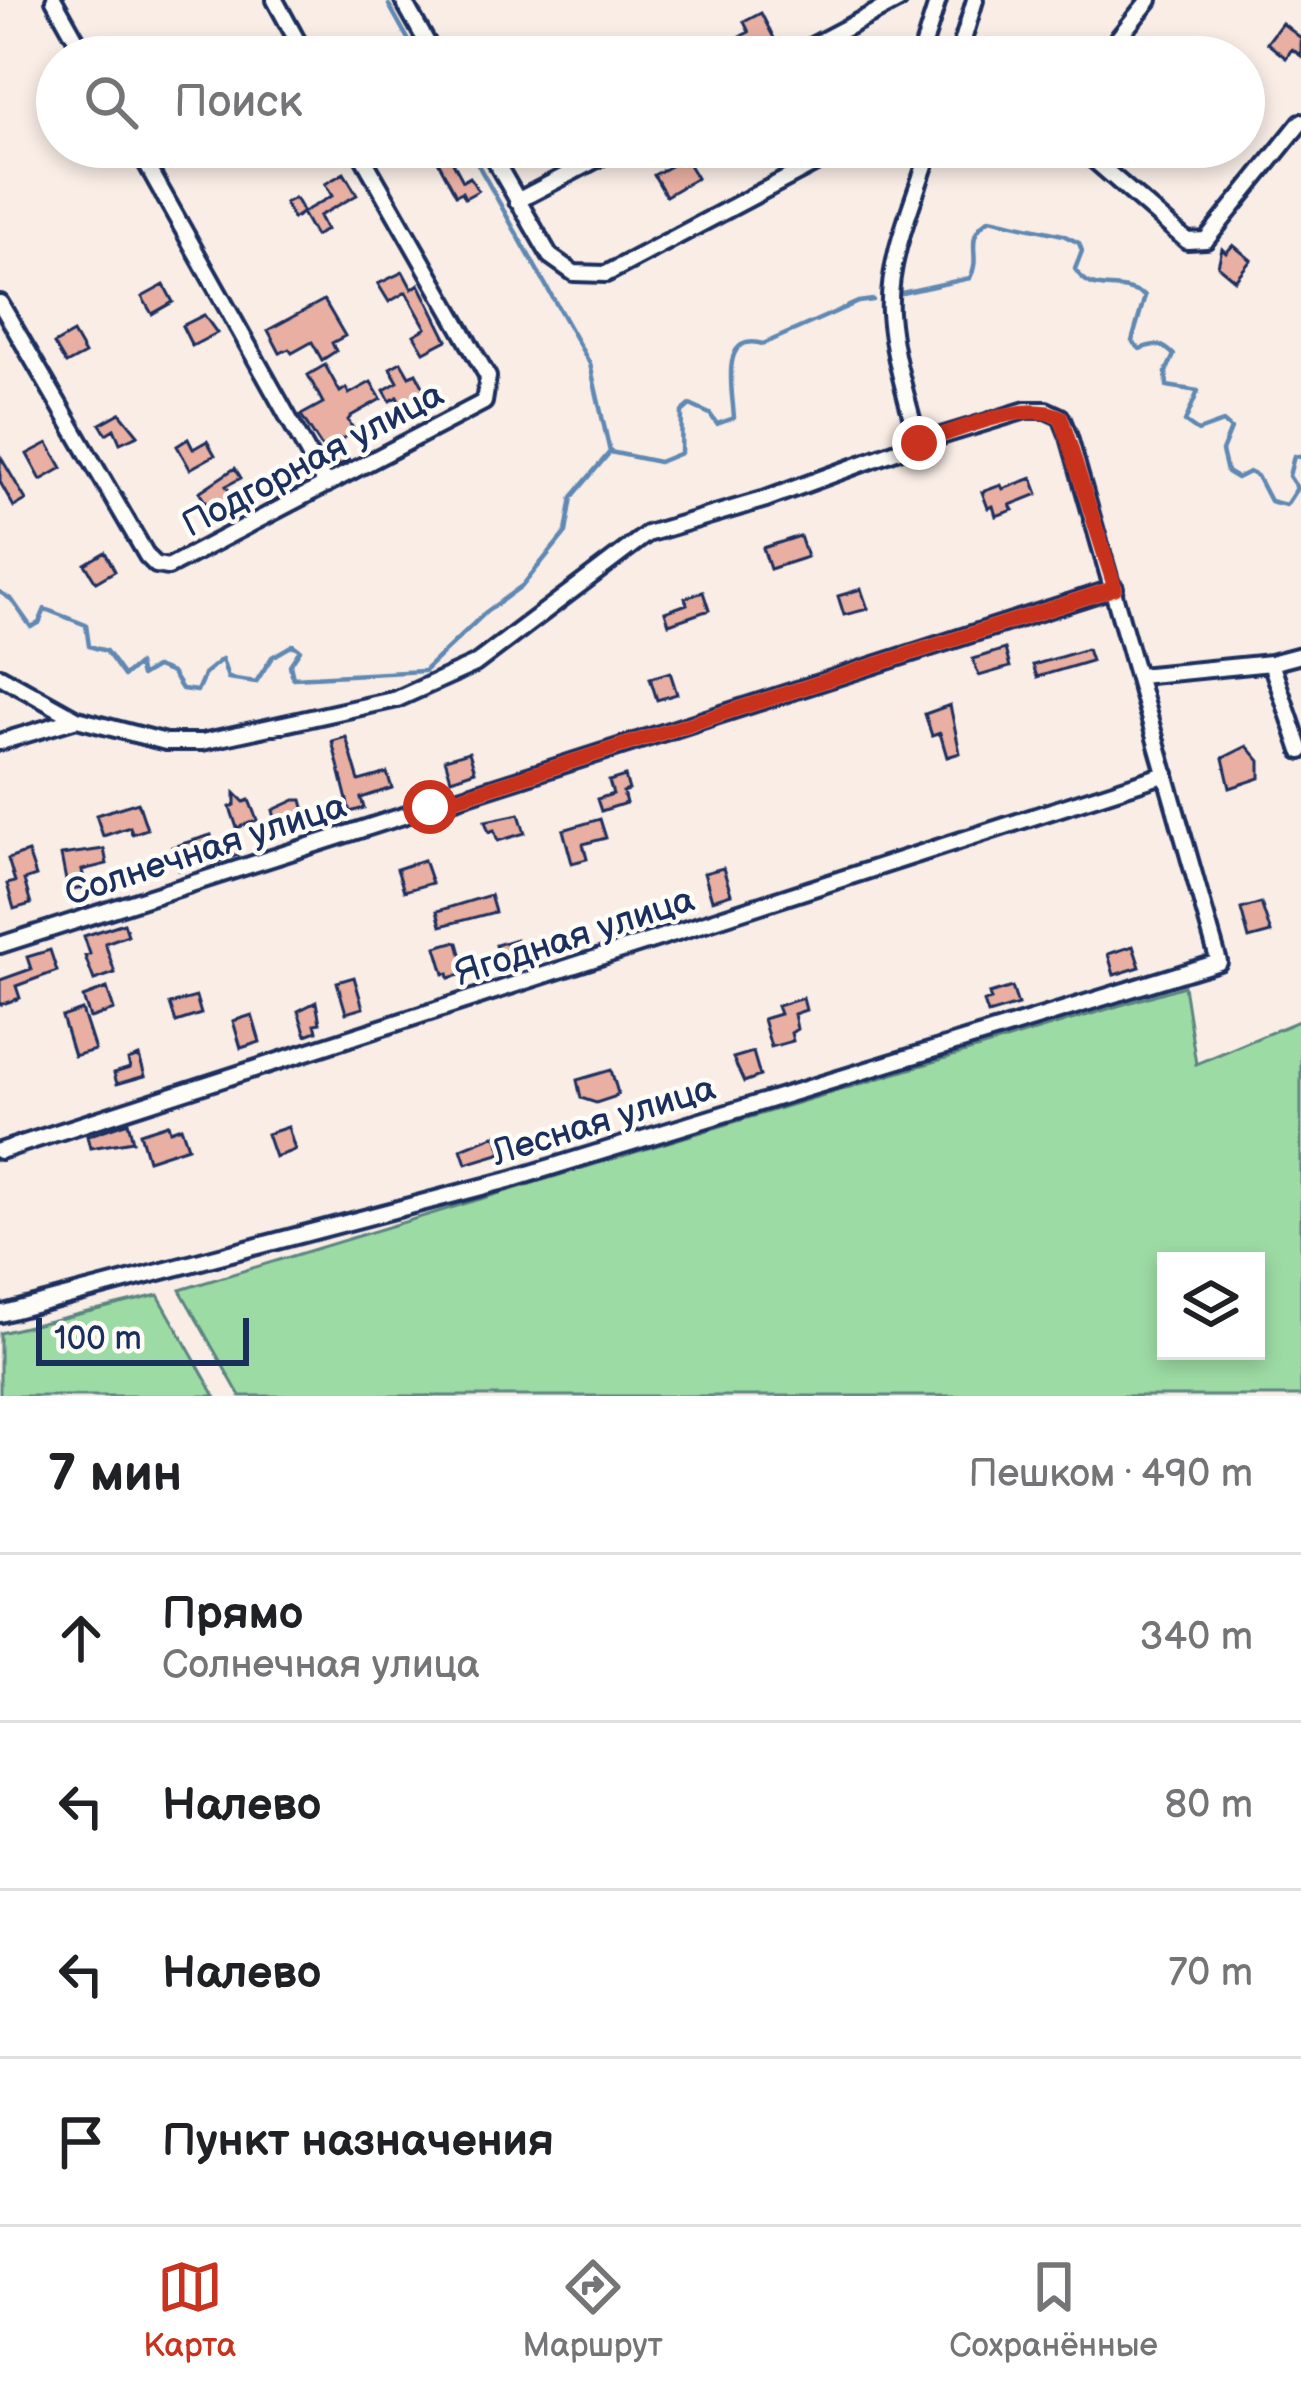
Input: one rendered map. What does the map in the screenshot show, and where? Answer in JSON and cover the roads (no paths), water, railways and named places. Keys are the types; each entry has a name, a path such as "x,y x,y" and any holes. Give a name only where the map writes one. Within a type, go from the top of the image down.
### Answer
{"street":[{"path":"54,0 74,36"},
{"path":"275,0 295,36"},
{"path":"403,0 424,36"},
{"path":"831,36 899,0"},
{"path":"927,36 938,0"},
{"path":"964,36 975,0"},
{"path":"1120,36 1149,0"},
{"path":"1265,167 1301,122"},
{"path":"149,168 326,485"},
{"name":"Подгорная улица","path":"0,304 148,556 156,565 168,567 484,402 488,377 369,168"},
{"path":"499,168 550,256 574,273 606,274 806,168"},
{"path":"517,201 580,168"},
{"path":"919,443 895,350 890,310 892,273 924,168"},
{"path":"1103,168 1187,241 1197,243 1206,240 1264,168"},
{"path":"0,676 77,718 166,742 202,742 397,699 475,664 647,534 766,499 919,443 1026,410 1046,410 1061,417 1166,774"},
{"name":"Солнечная улица","path":"0,945 1115,588"},
{"path":"1139,676 1270,663 1301,655"},
{"path":"1270,663 1301,751"},
{"path":"0,742 77,718"},
{"name":"Лесная улица","path":"0,1314 512,1179 1219,962 1166,774"},
{"name":"Ягодная улица","path":"0,1151 1166,774"}],"waterway":[{"path":"389,5 406,36"},
{"path":"480,168 590,364 610,452"},
{"path":"897,294 970,278 976,233 990,219 1063,235 1079,243 1082,251 1075,269 1082,278 1145,296 1132,341 1140,349 1158,345 1170,351 1174,355 1166,372 1167,386 1198,391 1185,422 1198,431 1223,422 1231,429 1222,451 1227,472 1237,478 1249,472 1257,476 1270,501 1286,505 1297,488 1289,476 1294,456 1301,457"},
{"path":"0,592 12,600 31,627 39,623 45,609 86,625 89,646 106,651 124,676 138,664 141,676 156,667 172,673 182,689 197,691 205,673 222,659 228,678 256,682 272,657 293,645 300,650 290,665 293,678 424,671 486,612 523,585 566,532 572,497 610,452 659,462 681,453 682,412 690,405 710,414 717,424 734,418 731,367 739,347 749,342 763,344 858,302 873,300"}]}
